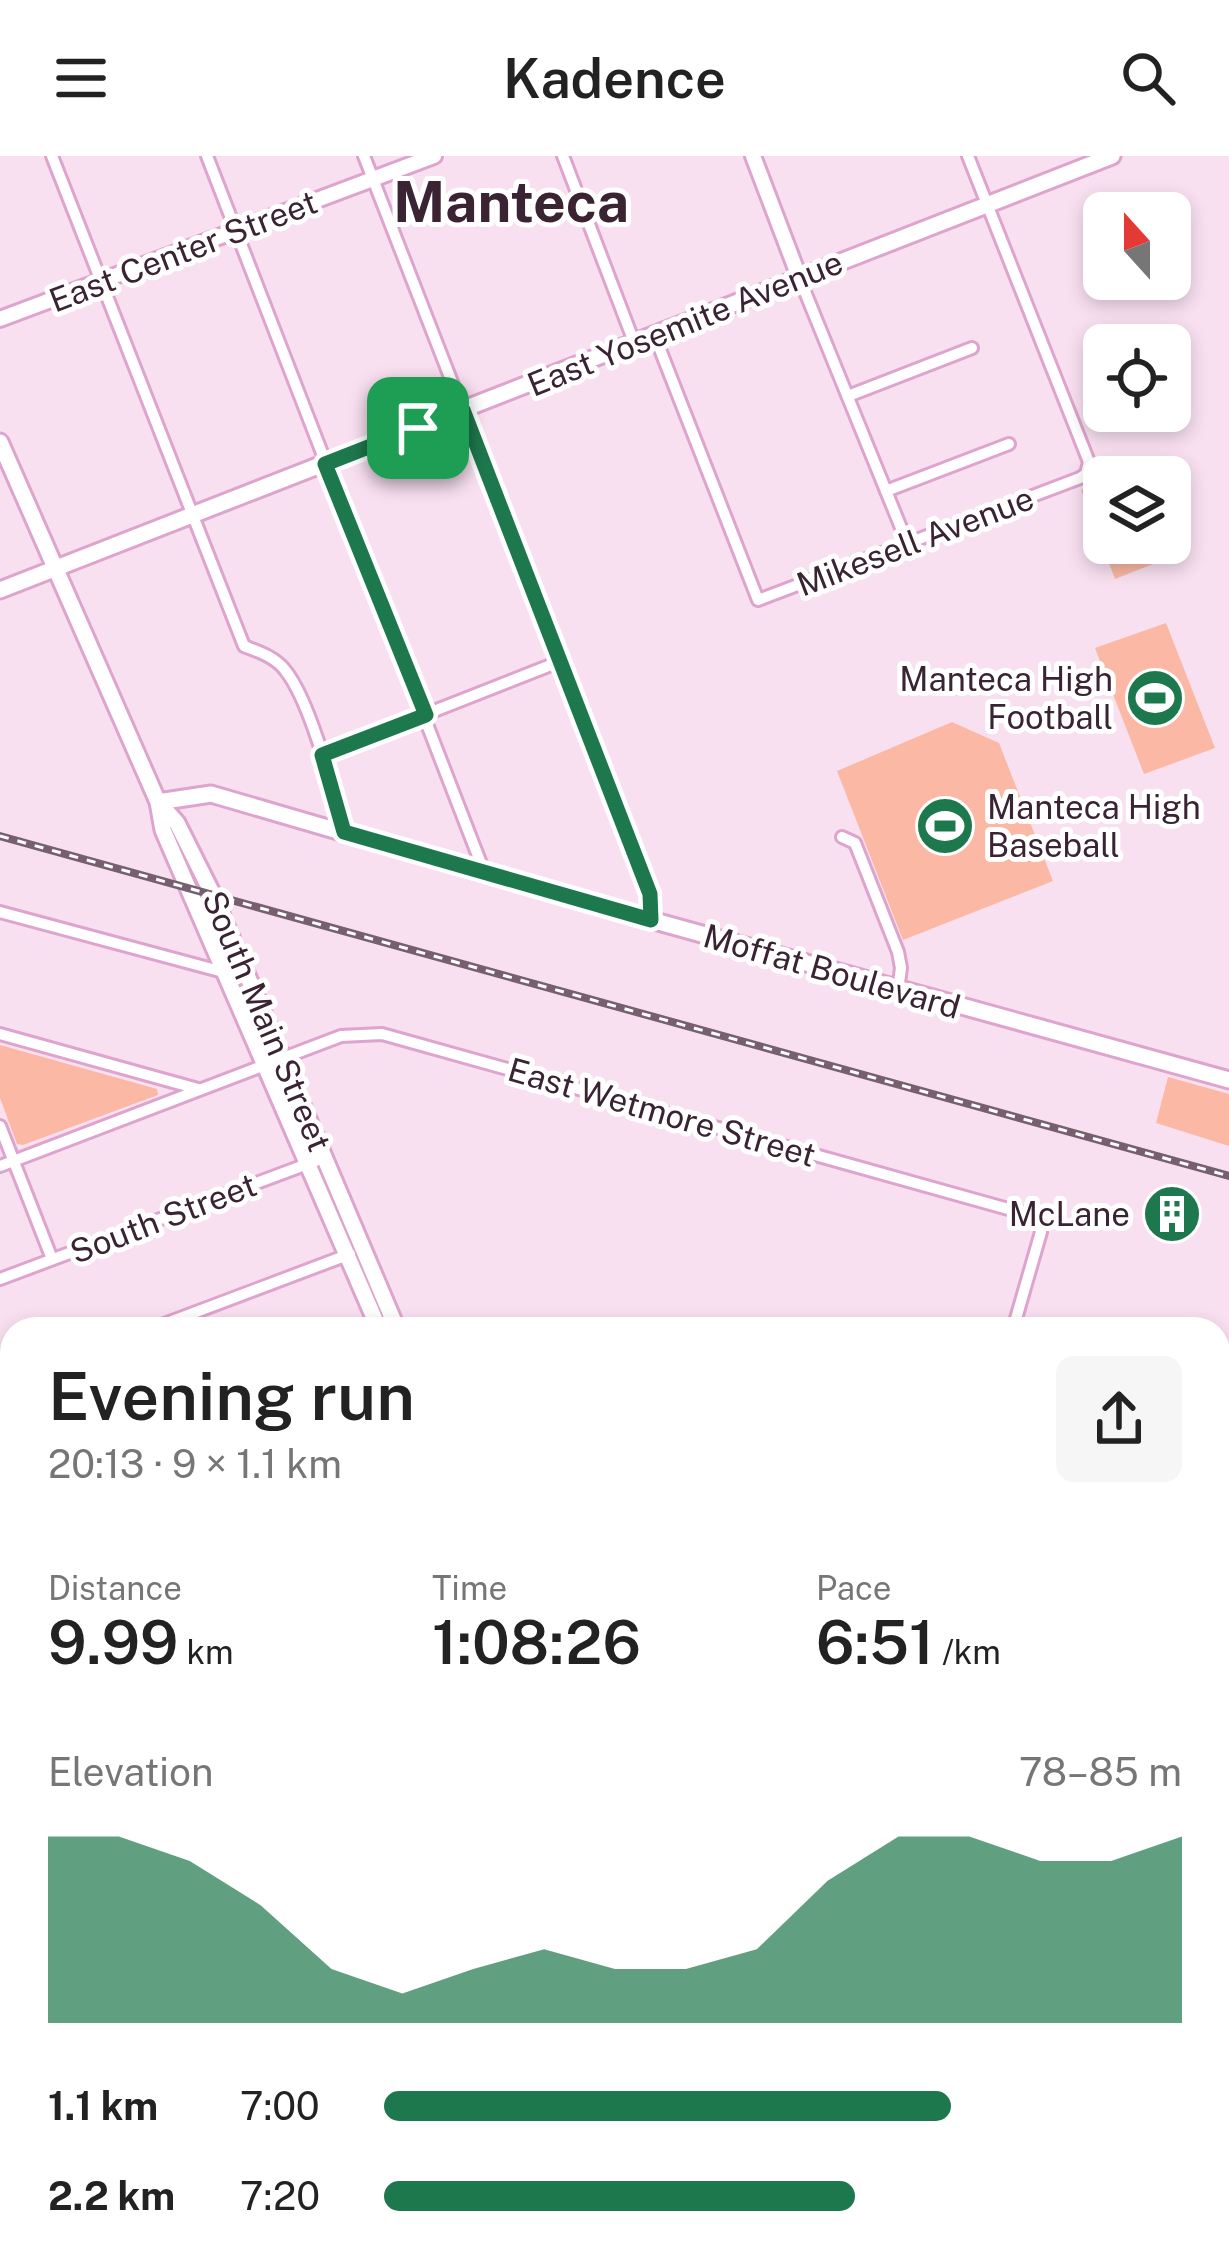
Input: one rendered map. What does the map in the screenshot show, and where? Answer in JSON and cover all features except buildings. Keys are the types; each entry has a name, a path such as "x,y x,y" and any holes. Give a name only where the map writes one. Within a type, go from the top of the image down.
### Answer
{"main road":[{"name":"East Yosemite Avenue","path":"0,590 1112,156"},
{"name":"South Main Street","path":"0,442 158,802 163,830 266,1066 317,1160"},
{"name":"Moffat Boulevard","path":"158,802 211,794 1229,1080"},
{"name":"South Main Street","path":"158,802 178,823 244,965 284,1059 317,1160 391,1317"},
{"name":"South Main Street","path":"356,1251 375,1317"}],"street":[{"path":"52,156 244,646 284,668 322,755 344,832"},
{"path":"207,156 485,874"},
{"path":"364,156 650,894 651,920"},
{"name":"East Center Street","path":"0,320 434,156"},
{"path":"563,156 634,342"},
{"path":"753,156 908,545"},
{"path":"968,156 987,204"},
{"name":"Mikesell Avenue","path":"654,334 758,600 1072,481 1086,474 1090,462 987,204"},
{"path":"848,397 972,348"},
{"path":"886,491 1010,444"},
{"path":"322,755 561,662"},
{"path":"842,837 855,843 898,952 902,968 898,990"},
{"path":"0,912 226,973 244,965"},
{"path":"0,1034 201,1090"},
{"name":"East Wetmore Street","path":"0,1166 349,1034 382,1034 1027,1213 1040,1221 1040,1239 1017,1317"},
{"path":"0,1126 52,1259"},
{"name":"South Street","path":"0,1279 317,1160"},
{"path":"183,1317 356,1251"}],"shaded area":[{"path":"1109,564 1153,564 1115,579"},
{"name":"Manteca High Football","path":"1166,623 1215,748 1144,774 1095,648"},
{"name":"Manteca High Baseball","path":"952,722 999,743 1053,881 903,940 837,771"},
{"path":"0,1045 157,1089 158,1095 17,1144 0,1098"},
{"path":"1168,1077 1229,1094 1229,1146 1156,1123"}],"railway":[{"path":"0,836 1229,1176"}],"place":[{"name":"Manteca High Football","path":"1155,698"},
{"name":"Manteca High Baseball","path":"945,826"},
{"name":"McLane","path":"1172,1214"}],"district":[{"name":"Manteca","path":"511,202"}],"route":[{"path":"463,410 650,894 651,920 344,832 322,755 426,715 325,464 418,428 463,410"}]}
